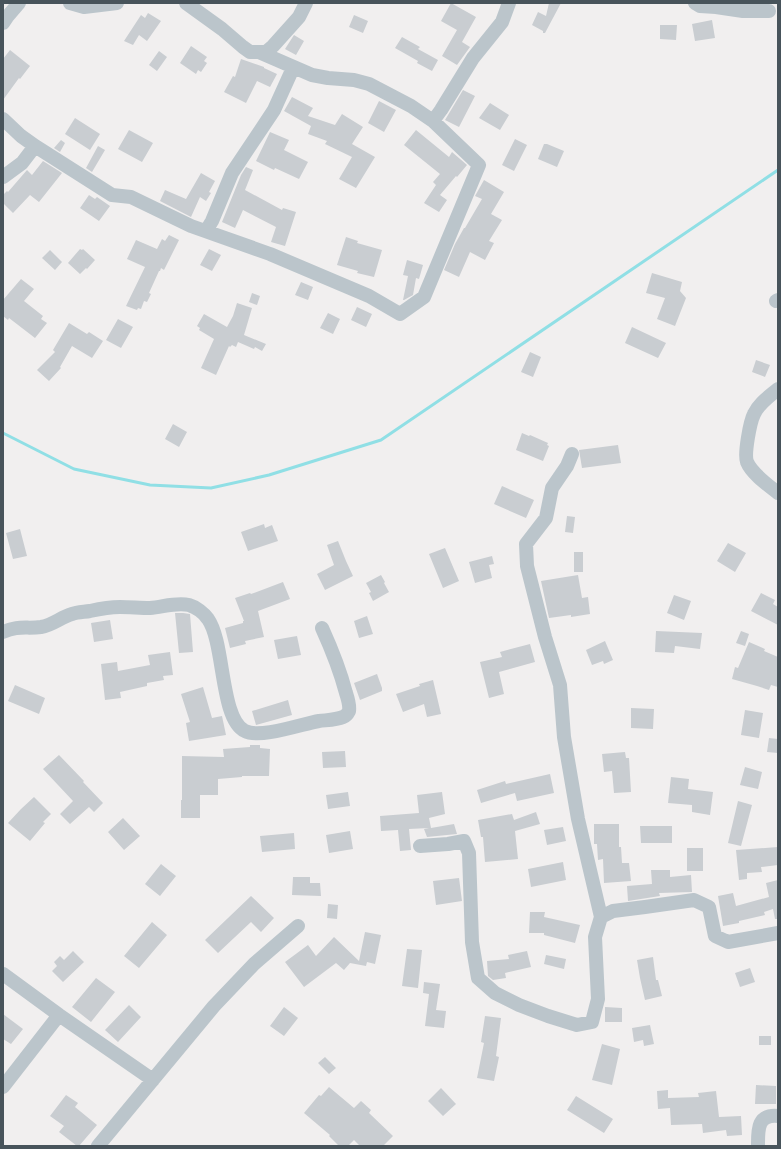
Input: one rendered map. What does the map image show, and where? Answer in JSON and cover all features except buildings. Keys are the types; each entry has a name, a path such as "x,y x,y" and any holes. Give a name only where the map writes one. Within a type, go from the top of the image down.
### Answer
{"street":[{"path":"3,24 19,3"},
{"path":"70,3 84,7 117,3"},
{"path":"186,3 222,29 250,52 266,52 273,46 299,17 306,3"},
{"path":"432,121 441,110 473,58 502,22 509,3"},
{"path":"695,3 700,6 743,11 769,11"},
{"path":"3,119 21,136 35,146 112,195 131,197 191,226 284,260 369,296 400,314 424,296 479,165 432,121 411,106 369,84 354,80 312,75 259,52"},
{"path":"206,232 232,173 274,110 293,68"},
{"path":"3,176 22,162 35,146"},
{"path":"778,389 764,401 754,414 747,446 747,461 753,470 778,493"},
{"path":"420,846 464,841 469,853 472,942 478,978 495,993 519,1006 578,1024 592,1022 598,999 595,937 600,917 578,818 570,774 564,737 560,685 545,638 527,566 526,544 546,518 552,488 567,466 572,454"},
{"path":"3,632 18,627 40,627 50,625 73,613 119,607 149,608 180,604 191,606 202,612 208,619 214,631 230,710 238,725 244,731 250,733 274,732 318,721 344,717 348,713 350,706 343,680 336,659 322,628"},
{"path":"600,917 613,911 694,900 709,907 715,936 728,942 778,933"},
{"path":"98,1146 214,1006 254,964 298,926"},
{"path":"3,974 153,1080"},
{"path":"3,1087 59,1015"},
{"path":"758,1146 759,1124 764,1118 772,1115 778,1116"}],"waterway":[{"path":"3,433 74,469 150,485 211,488 269,475 381,440 778,170"}]}
